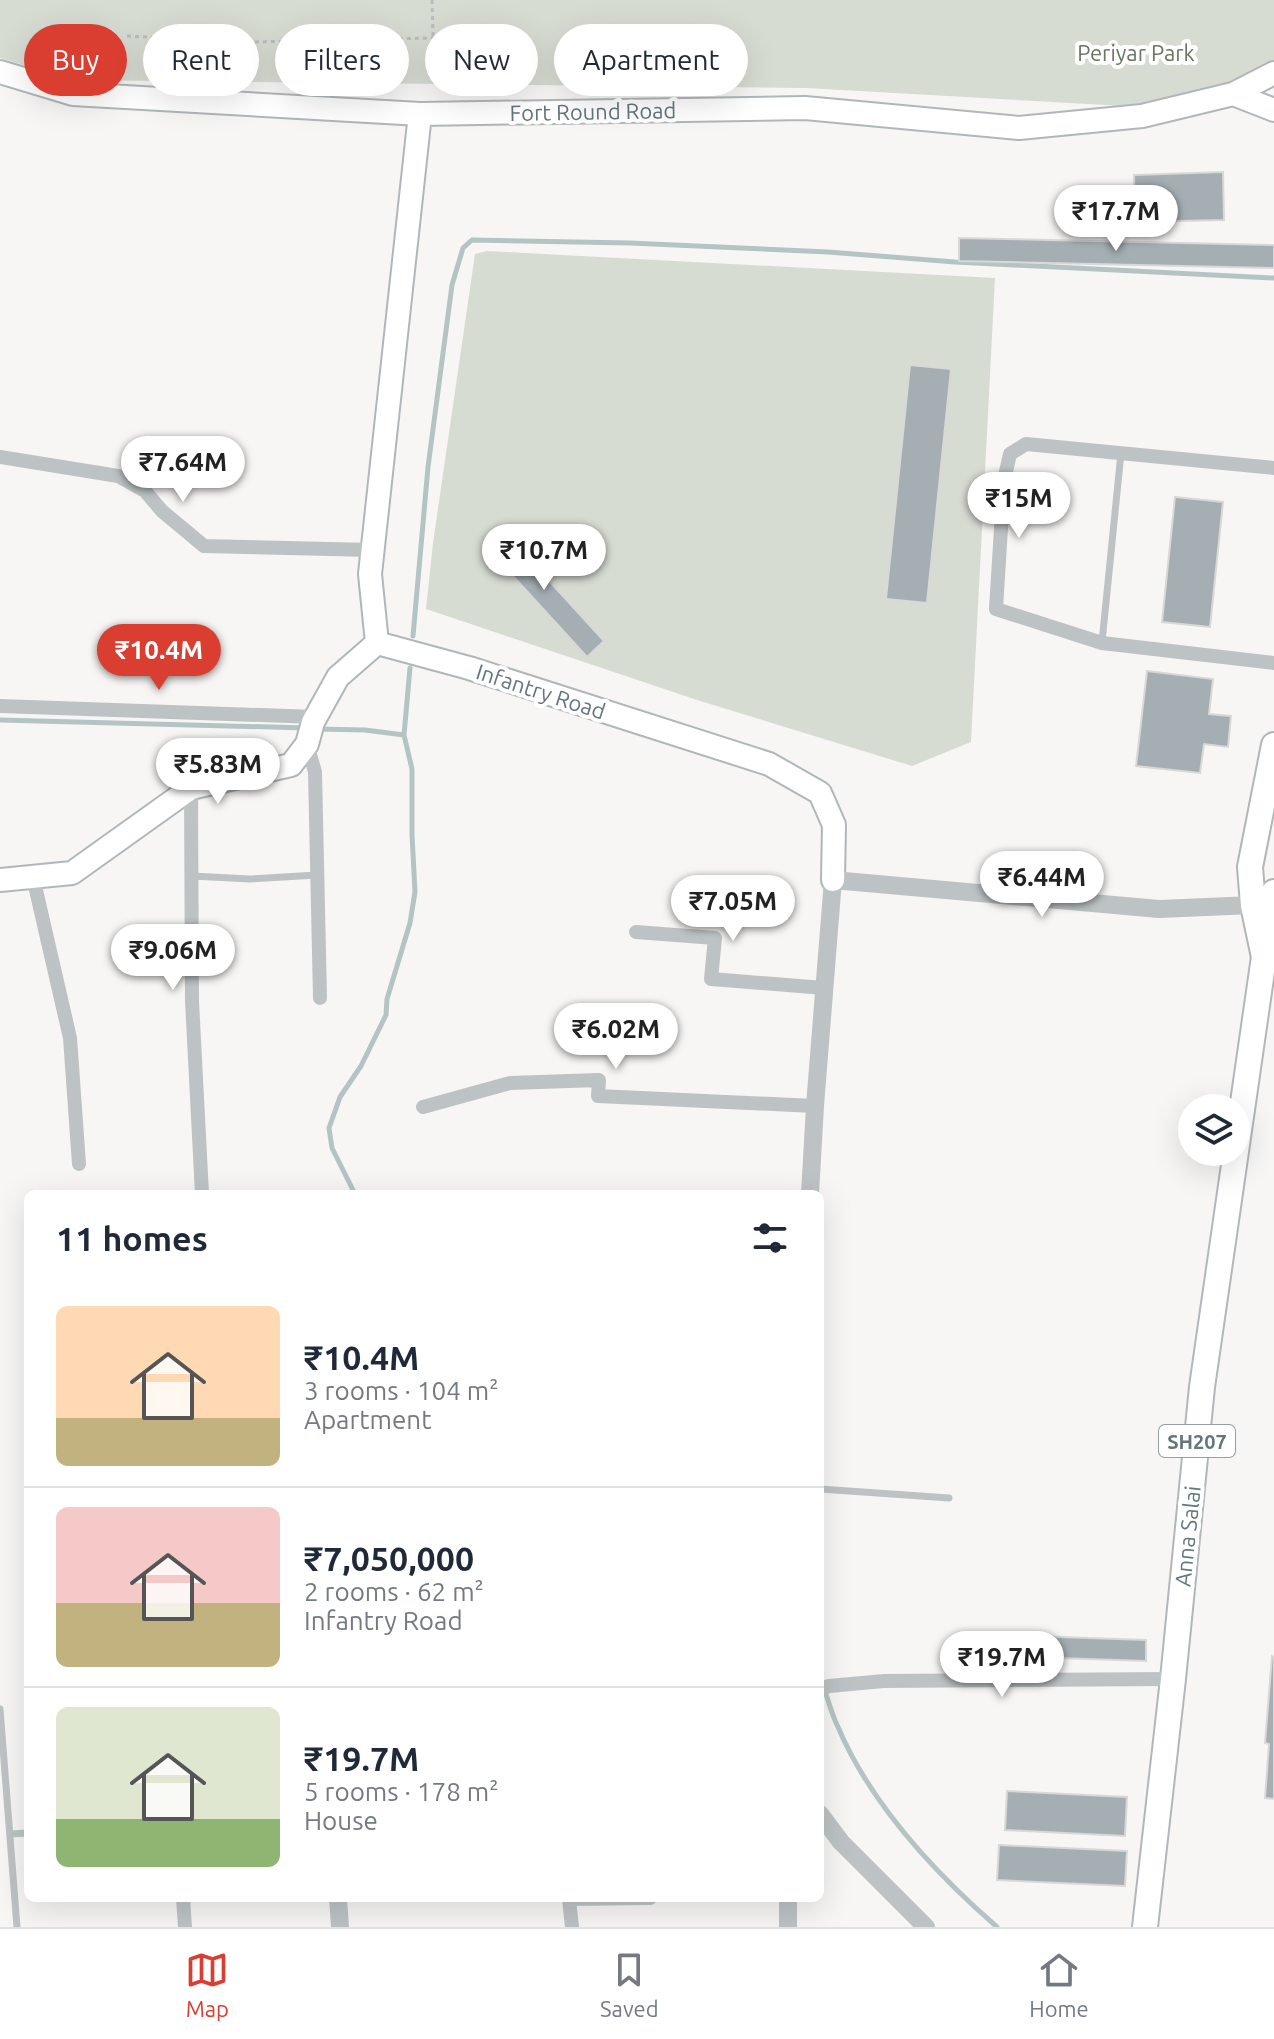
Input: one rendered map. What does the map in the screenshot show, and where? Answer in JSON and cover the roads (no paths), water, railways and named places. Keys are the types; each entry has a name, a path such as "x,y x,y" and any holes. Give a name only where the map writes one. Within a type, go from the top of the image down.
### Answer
{"main road":[{"name":"Fort Round Road","path":"0,72 73,94 420,114 805,108 1019,128 1142,116 1233,94"},
{"path":"1233,94 1274,73"},
{"path":"1233,94 1274,110"},
{"path":"0,880 72,873 191,788 291,765 307,744 316,717 338,677 377,643 370,574 420,114"},
{"name":"Infantry Road","path":"377,643 469,668 769,764 820,793 834,825 833,880"},
{"name":"Anna Salai","path":"1269,959 1253,905 1250,867 1274,745"},
{"name":"Anna Salai","path":"1145,1927 1202,1387 1269,959 1274,892"}],"street":[{"path":"1274,468 1026,444 1010,454 1004,480 996,609 1102,643 1274,663"},
{"path":"0,457 118,476 145,491 162,511 204,546 373,550"},
{"path":"0,706 316,717"},
{"path":"307,744 315,772 320,998"},
{"path":"191,788 192,1001 202,1190"},
{"path":"33,877 70,1038 79,1164"},
{"path":"833,880 1159,909 1253,905"},
{"name":"Infantry Road","path":"810,1190 833,880"},
{"path":"636,932 715,938 711,979 824,988"},
{"path":"423,1107 510,1083 599,1080 598,1096 815,1106"},
{"path":"824,1688 884,1681 1173,1679"},
{"path":"824,1819 841,1842 926,1927"},
{"path":"183,1902 185,1927"},
{"path":"338,1902 340,1927"},
{"path":"569,1902 572,1927"},
{"path":"788,1902 788,1927"}],"lane":[{"path":"1102,643 1121,453"},
{"path":"191,876 250,879 317,875"},
{"path":"824,1489 949,1498"},
{"path":"0,1709 17,1927"},
{"path":"10,1834 24,1833"}],"waterway":[{"path":"413,636 428,467 452,285 463,248 472,240 828,252 955,262 1274,278"},
{"path":"404,735 410,668"},
{"path":"0,720 307,728"},
{"path":"317,729 404,735 412,769 415,892 410,923 387,999 386,1015 361,1066 340,1097 329,1128 332,1148 353,1190"},
{"path":"824,1687 852,1756 886,1810 950,1884 997,1927"}],"park label":[{"name":"Periyar Park","path":"1136,52"}]}
